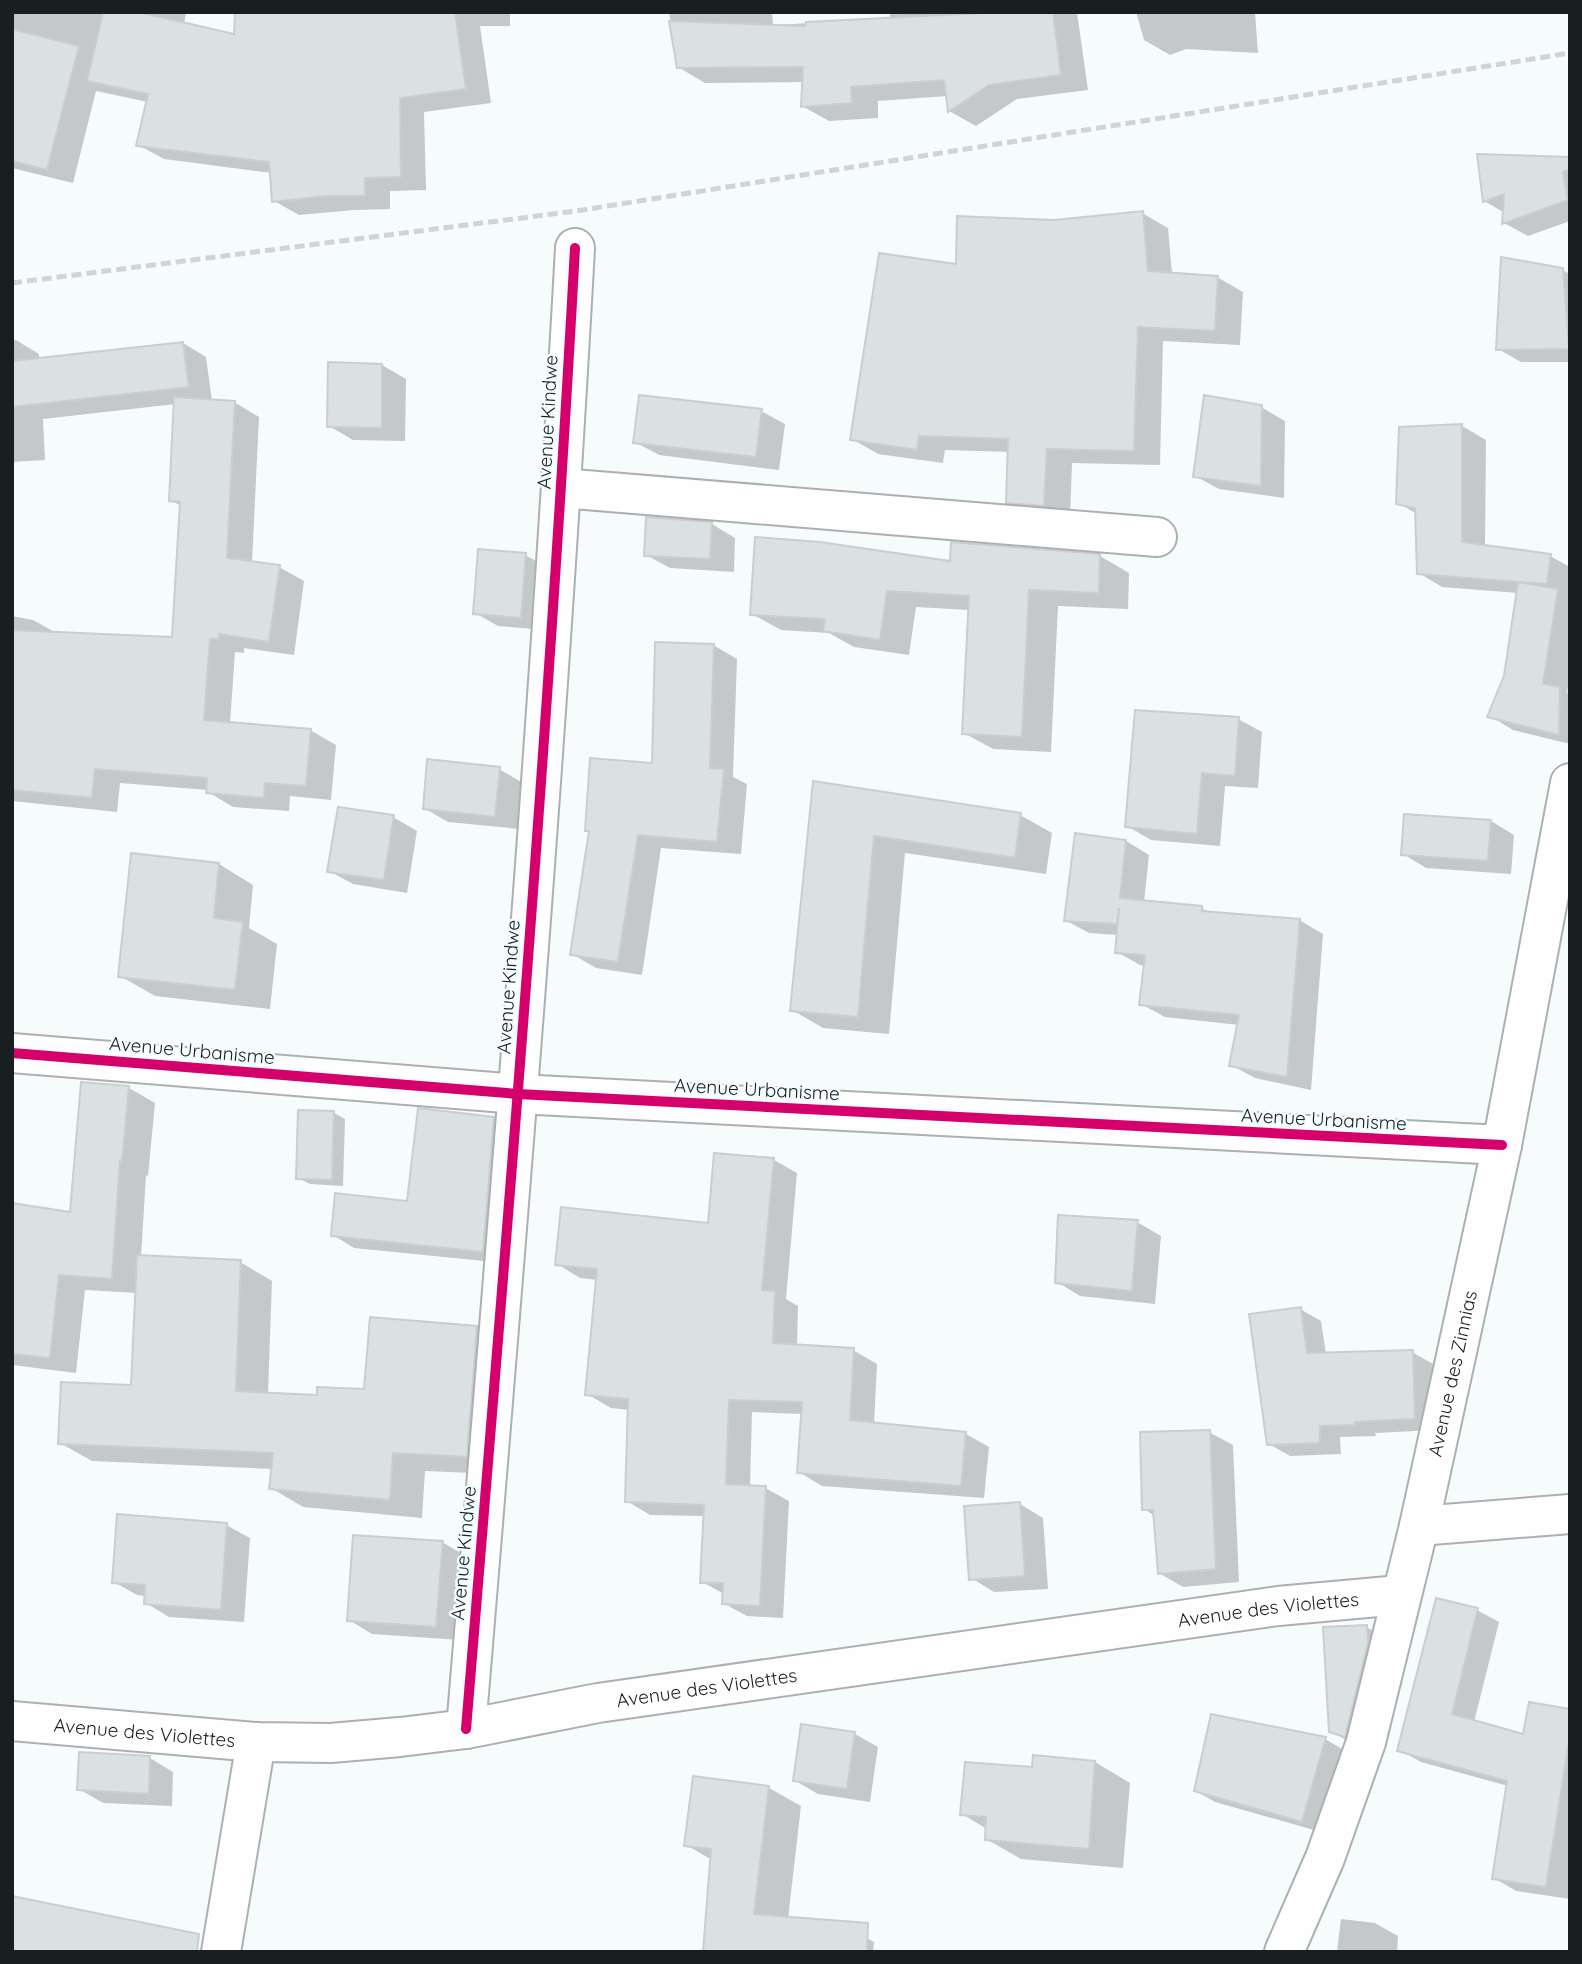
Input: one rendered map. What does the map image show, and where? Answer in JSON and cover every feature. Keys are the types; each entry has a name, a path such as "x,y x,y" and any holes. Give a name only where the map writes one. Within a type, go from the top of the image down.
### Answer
{"street":[{"name":"Avenue Kindwe","path":"466,1729 517,1094 561,488 575,248"},
{"path":"561,488 1157,537"},
{"name":"Avenue des Zinnias","path":"1284,1952 1325,1858 1366,1742 1419,1526 1502,1145 1570,783"},
{"name":"Avenue Urbanisme","path":"12,1053 517,1094 1502,1145"},
{"path":"1419,1526 1570,1514"},
{"name":"Avenue des Violettes","path":"12,1721 256,1742 331,1743 466,1729 598,1703 1278,1606 1400,1595"},
{"path":"221,1952 256,1742"}],"building":[{"path":"103,12 138,12 234,34 235,12 455,12 466,89 400,98 401,177 365,178 365,196 327,196 272,202 269,162 136,146 148,94 87,81"},
{"path":"1053,12 1061,75 989,85 948,112 944,80 851,87 852,103 801,107 803,67 677,68 669,21 805,26 806,22"},
{"path":"12,29 79,46 47,170 12,161"},
{"path":"1477,154 1570,157 1570,169 1563,172 1568,200 1502,224 1504,194 1483,202"},
{"path":"1143,211 1148,271 1218,276 1215,331 1138,327 1134,451 1047,449 1044,506 1006,503 1008,439 919,436 917,450 850,440 879,253 956,264 957,216 1054,220"},
{"path":"1501,257 1563,268 1569,349 1496,350"},
{"path":"183,342 189,387 12,407 12,361"},
{"path":"328,362 382,364 382,428 327,427"},
{"path":"639,395 762,409 756,457 633,443"},
{"path":"1204,395 1262,405 1261,486 1193,477"},
{"path":"174,397 235,401 227,558 280,565 269,642 219,634 219,639 210,639 204,720 311,729 306,786 265,783 264,798 206,793 207,778 95,769 92,798 12,790 12,630 172,637 180,502 169,501"},
{"path":"1462,424 1462,542 1551,554 1547,584 1417,574 1415,508 1396,504 1399,427"},
{"path":"646,517 712,522 710,559 644,556"},
{"path":"755,537 820,542 950,561 951,542 1100,554 1099,593 1029,590 1022,737 962,734 969,596 887,591 880,640 823,631 825,619 750,615"},
{"path":"478,549 526,553 521,618 473,614"},
{"path":"1518,582 1558,589 1543,684 1560,687 1559,735 1487,717 1504,676"},
{"path":"655,642 714,644 710,768 724,769 717,842 638,835 618,962 570,955 589,831 585,831 590,758 652,763"},
{"path":"1135,710 1239,717 1235,776 1202,773 1197,834 1125,827"},
{"path":"427,759 500,767 495,817 423,809"},
{"path":"813,781 1021,813 1015,858 874,836 858,1017 790,1011"},
{"path":"338,807 394,815 384,880 327,872"},
{"path":"1404,814 1491,820 1488,861 1401,855"},
{"path":"1075,833 1126,840 1120,898 1202,906 1202,911 1300,919 1287,1077 1229,1066 1239,1015 1139,1005 1145,955 1115,953 1119,908 1117,924 1064,921"},
{"path":"131,853 219,863 214,918 243,922 235,990 118,977"},
{"path":"81,1082 129,1086 122,1162 120,1161 112,1279 59,1275 50,1358 12,1354 12,1203 70,1212"},
{"path":"418,1108 494,1117 483,1252 331,1236 335,1193 407,1201"},
{"path":"298,1110 334,1111 332,1180 296,1179"},
{"path":"714,1153 774,1158 762,1290 775,1291 773,1343 854,1348 850,1420 966,1432 961,1486 797,1473 802,1402 729,1400 726,1484 766,1486 760,1606 722,1604 723,1583 700,1583 704,1505 625,1502 628,1399 585,1395 597,1269 555,1265 561,1207 708,1223"},
{"path":"1058,1215 1138,1220 1132,1291 1055,1283"},
{"path":"137,1255 241,1260 236,1391 317,1395 317,1387 364,1389 370,1317 477,1326 467,1457 393,1453 390,1500 269,1489 273,1453 58,1444 61,1382 131,1385"},
{"path":"1301,1307 1307,1353 1413,1350 1415,1419 1320,1426 1320,1443 1267,1445 1249,1314"},
{"path":"1210,1430 1216,1569 1158,1574 1153,1510 1142,1510 1140,1432"},
{"path":"1020,1502 1025,1576 969,1580 964,1506"},
{"path":"117,1514 227,1523 221,1610 144,1604 145,1585 112,1583"},
{"path":"353,1535 443,1541 436,1627 347,1621"},
{"path":"1436,1598 1478,1608 1452,1714 1523,1734 1529,1702 1570,1709 1570,1735 1546,1887 1492,1879 1507,1781 1397,1751"},
{"path":"1367,1625 1368,1643 1345,1737 1329,1732 1323,1627"},
{"path":"1211,1714 1326,1737 1302,1822 1194,1791"},
{"path":"801,1724 855,1732 847,1789 793,1781"},
{"path":"79,1752 150,1756 149,1794 77,1790"},
{"path":"1033,1755 1095,1761 1089,1849 985,1840 986,1817 960,1815 965,1762 1032,1767"},
{"path":"693,1776 769,1786 754,1914 868,1923 867,1952 703,1952 711,1849 684,1846"},
{"path":"12,1896 199,1934 197,1952 12,1952"}],"railway":[{"path":"12,283 576,211 1570,53"}],"cycle path":[{"path":"466,1729 539,804 575,248"},
{"path":"12,1053 518,1094 1502,1145"}]}
